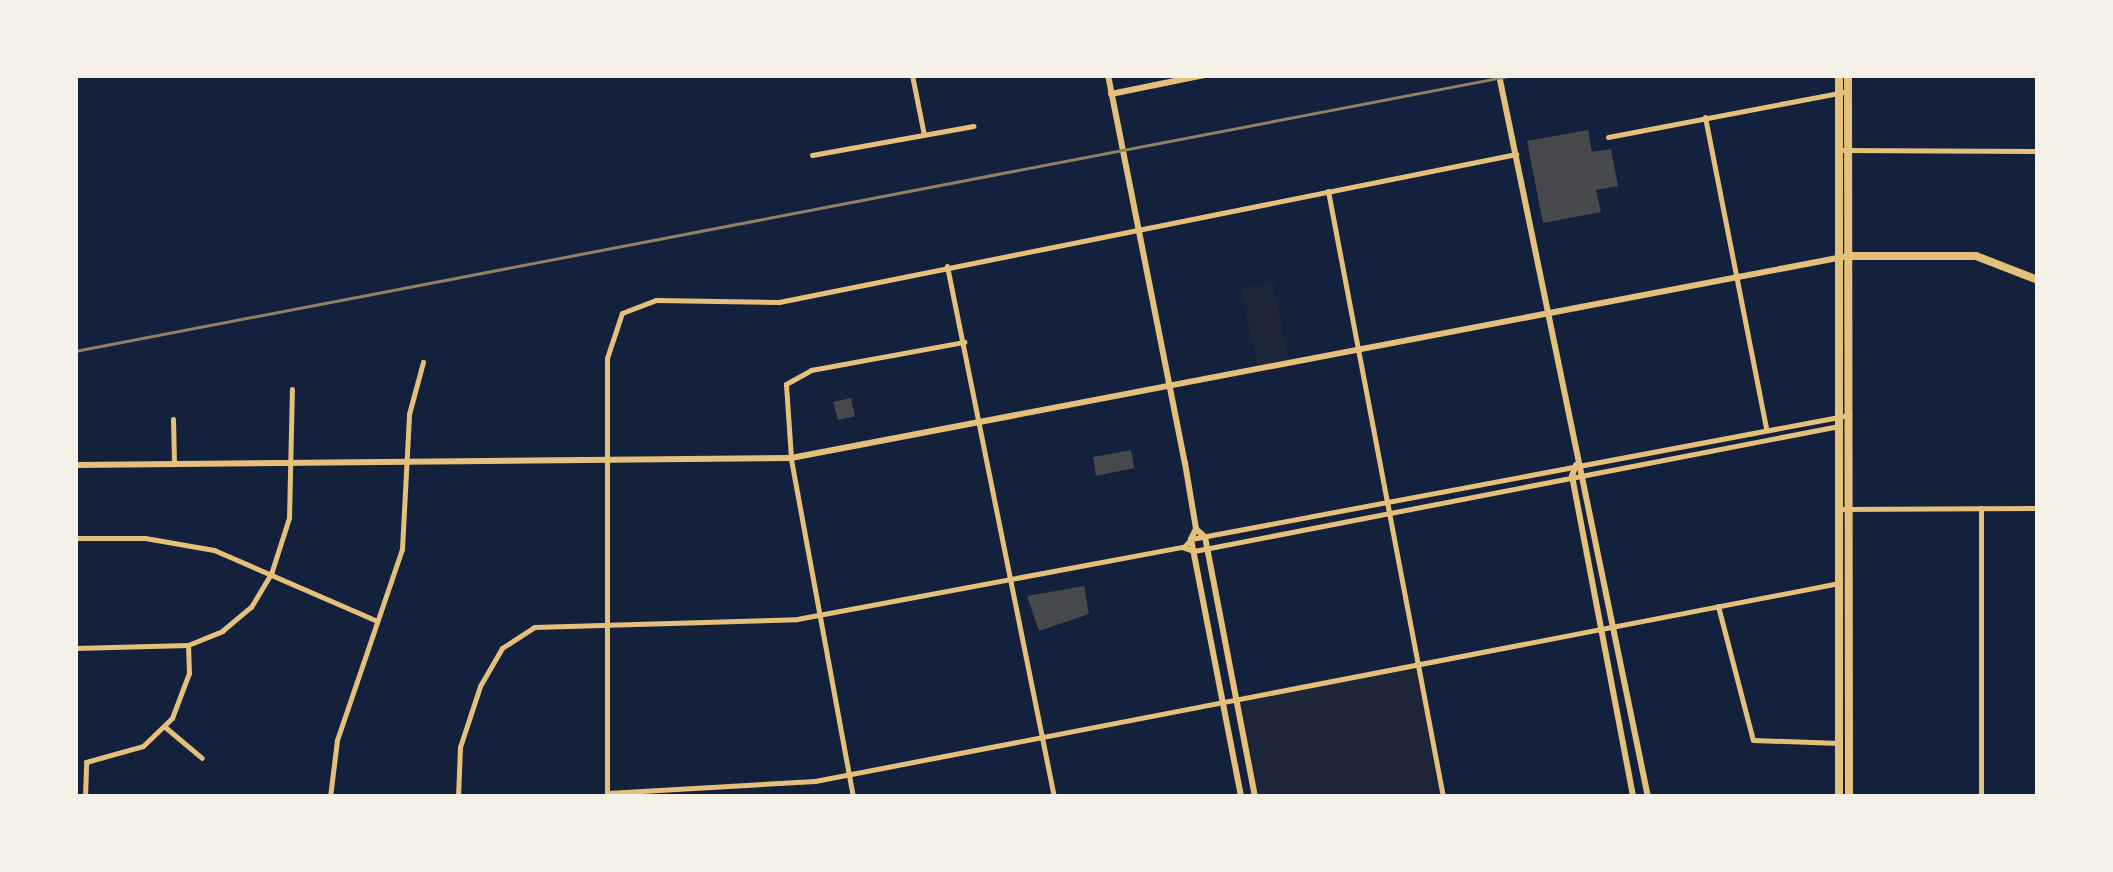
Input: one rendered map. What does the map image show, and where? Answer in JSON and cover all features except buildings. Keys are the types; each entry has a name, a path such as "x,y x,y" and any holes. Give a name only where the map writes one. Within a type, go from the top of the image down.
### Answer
{"main road":[{"path":"1839,75 1844,91"},
{"path":"1848,75 1844,91 1844,256 1838,415 1844,426 1849,510 1850,797"},
{"path":"1844,256 1976,256 2038,280"},
{"path":"1839,797 1838,509 1844,426 1849,414 1844,256"}],"street":[{"path":"912,75 924,134"},
{"path":"1108,75 1196,529 1204,537 1207,549 1255,797"},
{"path":"1111,94 1204,75"},
{"path":"1499,75 1549,314 1576,465 1572,476 1633,797"},
{"path":"1608,137 1844,91"},
{"path":"1705,117 1768,440"},
{"path":"812,155 973,126"},
{"path":"1845,150 2038,151"},
{"path":"1516,154 947,265 779,302 656,300 619,316 607,358 607,795 788,786 1044,738 1236,696 1849,581"},
{"path":"1328,190 1443,797"},
{"path":"75,465 606,464 790,458 1844,256"},
{"path":"947,265 1054,797"},
{"path":"853,797 790,458 786,384 793,374 964,342"},
{"path":"330,797 336,740 402,550 410,414 423,362"},
{"path":"75,648 188,645 241,618 271,574 289,518 294,462 292,389"},
{"path":"1191,539 1849,414"},
{"path":"173,418 174,464"},
{"path":"458,797 466,718 502,648 534,627 776,622 1184,547 1194,551 1207,549 1584,472 1844,426"},
{"path":"1576,465 1584,472 1648,797"},
{"path":"1981,508 1981,797"},
{"path":"1838,509 2038,508"},
{"path":"1184,547 1196,529"},
{"path":"75,538 191,544 377,621"},
{"path":"1191,539 1241,797"},
{"path":"1718,606 1753,740 1850,743"},
{"path":"85,797 86,762 133,750 164,727 184,690 188,645"},
{"path":"164,727 202,758"}],"shaded area":[{"path":"1273,282 1289,363 1258,370 1241,289"},
{"path":"1418,662 1443,797 1254,797 1237,696"}],"railway":[{"path":"75,351 1514,75"}]}
